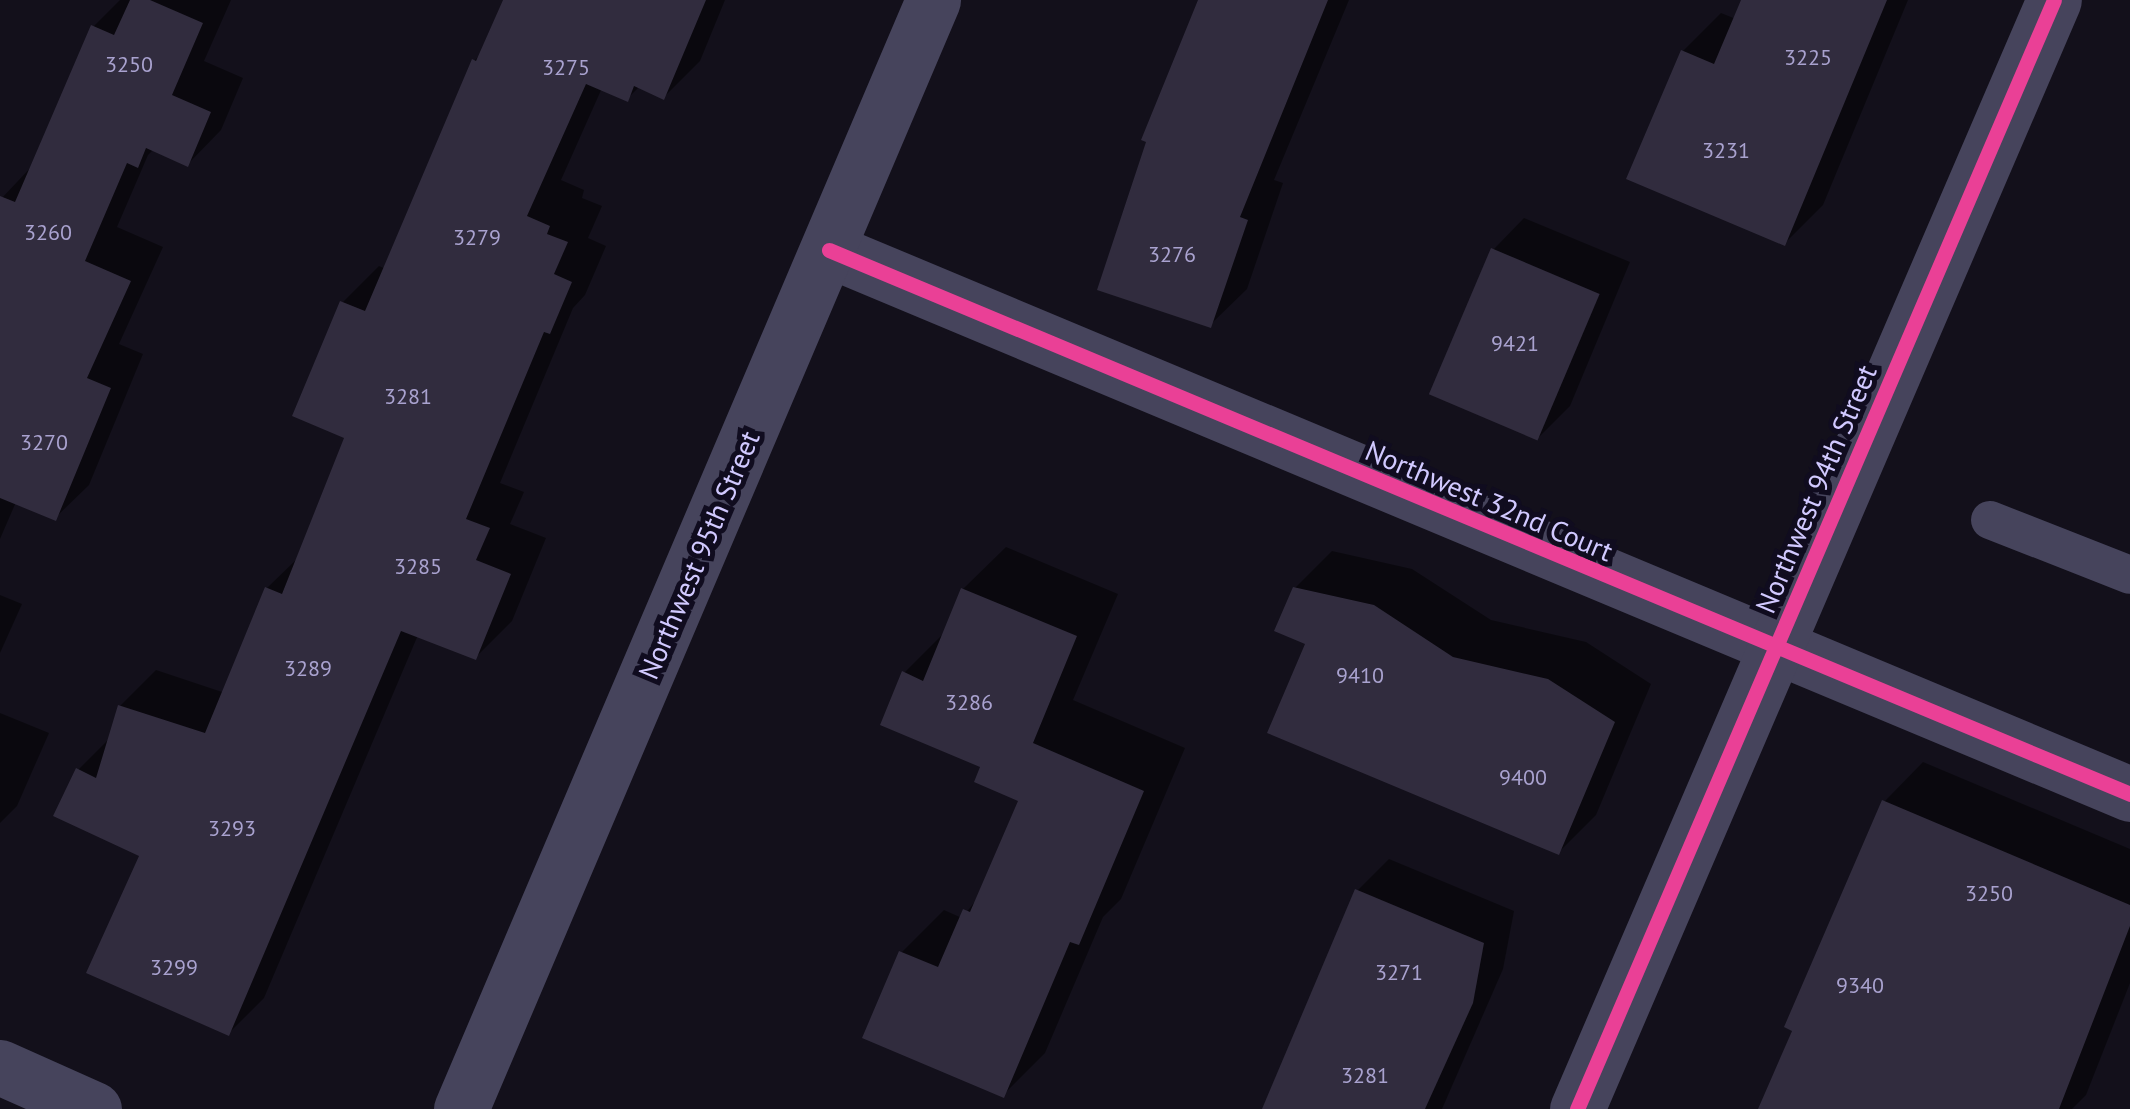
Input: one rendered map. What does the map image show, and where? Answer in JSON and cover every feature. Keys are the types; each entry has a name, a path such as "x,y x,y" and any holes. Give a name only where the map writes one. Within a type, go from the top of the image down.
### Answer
{"street":[{"name":"Northwest 95th Street","path":"461,1109 933,0"},
{"name":"Northwest 94th Street","path":"1576,1109 2054,0"},
{"name":"Northwest 32nd Court","path":"829,250 2130,794"},
{"path":"0,1067 94,1109"}],"lane":[{"path":"1990,520 2130,575"}],"building":[{"path":"130,0 150,0 203,23 172,95 211,112 188,167 146,148 138,168 127,163 85,261 131,281 87,378 111,388 56,521 0,498 0,196 15,202 91,25 114,35"},
{"path":"503,0 706,0 664,100 634,86 628,102 586,84 527,216 550,226 547,234 568,242 554,274 572,282 550,334 544,332 466,519 490,528 476,560 511,574 476,660 401,631 229,1036 86,973 139,856 53,816 76,768 96,778 118,705 205,733 265,587 282,594 344,438 292,416 340,301 365,311 472,59 476,61"},
{"path":"1198,0 1328,0 1240,217 1248,220 1211,328 1097,290 1146,142 1141,140"},
{"path":"1741,0 1887,0 1785,246 1626,179 1681,50 1714,64"},
{"path":"1491,248 1600,294 1537,440 1429,394"},
{"path":"1293,587 1374,605 1453,657 1548,679 1615,722 1559,855 1267,733 1305,644 1274,631"},
{"path":"961,588 1077,636 1033,743 1144,791 1079,945 1070,942 1004,1098 862,1038 899,951 938,967 963,909 970,912 1018,801 974,782 980,767 880,725 902,671 923,681"},
{"path":"1882,800 2130,905 2130,926 2059,1109 1758,1109 1792,1031 1784,1027"},
{"path":"1355,889 1484,943 1473,1003 1425,1109 1262,1109"}],"cycle path":[{"path":"1577,1109 2054,0"},
{"path":"829,250 2130,794"}]}
